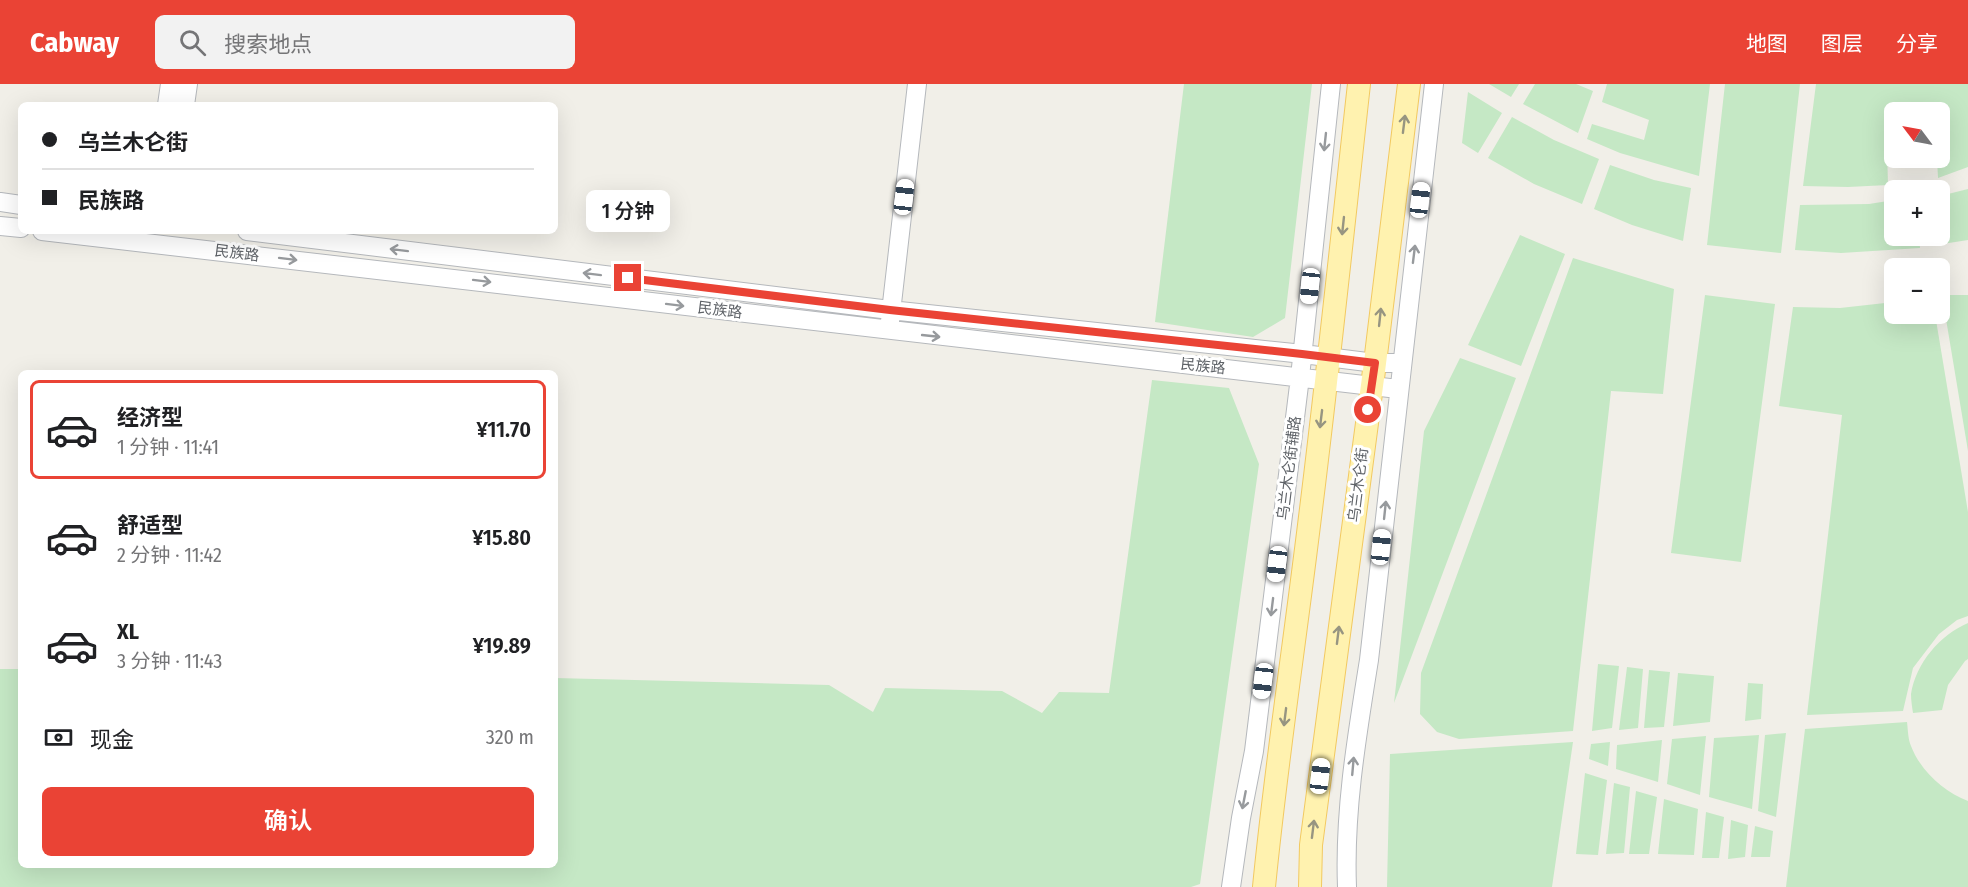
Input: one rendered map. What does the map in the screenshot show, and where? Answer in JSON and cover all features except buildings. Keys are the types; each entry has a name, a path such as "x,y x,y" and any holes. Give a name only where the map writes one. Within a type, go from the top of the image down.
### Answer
{"main road":[{"path":"1264,887 1272,804 1286,710 1326,380 1359,84"},
{"name":"乌兰木仑街","path":"1310,887 1311,845 1375,363 1409,84"}],"street":[{"path":"167,102 170,84"},
{"path":"185,102 188,84"},
{"path":"890,331 890,310 917,84"},
{"name":"乌兰木仑街辅路","path":"1231,887 1254,751 1300,377 1331,84"},
{"path":"1347,887 1346,847 1354,755 1369,660 1434,84"},
{"path":"0,202 18,205"},
{"path":"0,226 18,228"},
{"name":"民族路","path":"96,234 171,238 890,331 1398,389"},
{"name":"民族路","path":"271,234 890,310 1375,363 1401,363"}],"green space":[{"path":"1184,84 1312,84 1285,318 1253,337 1155,322"},
{"path":"1489,84 1519,84 1511,97"},
{"path":"1535,84 1576,84 1593,91 1578,133 1523,104"},
{"path":"1607,84 1710,84 1699,176 1620,153 1587,139 1592,124 1644,140 1649,120 1602,102"},
{"path":"1725,84 1800,84 1781,253 1707,245"},
{"path":"1816,84 1968,84 1968,167 1938,178 1938,168 1950,168 1950,102 1884,102 1884,168 1888,168 1888,180 1884,180 1884,185 1803,186"},
{"path":"1468,92 1502,113 1478,153 1462,143"},
{"path":"1512,117 1554,140 1599,159 1582,204 1534,184 1488,158"},
{"path":"1610,165 1654,180 1691,188 1683,241 1632,225 1594,209"},
{"path":"1968,189 1968,240 1950,243 1950,194"},
{"path":"1884,202 1884,246 1920,246 1920,248 1841,253 1795,250 1800,205"},
{"path":"1520,235 1565,254 1521,366 1468,345"},
{"path":"1573,258 1674,289 1663,394 1611,391 1573,731 1459,739 1437,732 1420,714 1421,673"},
{"path":"1705,295 1775,304 1741,562 1671,553"},
{"path":"1950,295 1968,295 1968,451 1947,324 1950,324"},
{"path":"1884,303 1884,324 1937,324 1968,512 1968,616 1957,620 1939,634 1913,668 1903,711 1807,715 1842,415 1779,406 1793,307 1840,308"},
{"path":"1460,358 1516,378 1394,703 1424,431"},
{"path":"1152,380 1229,388 1259,464 1200,884 1191,887 0,887 0,669 18,669 18,868 558,868 558,678 829,685 873,712 885,688 1002,691 1042,713 1059,692 1109,693"},
{"path":"1968,623 1968,659 1948,685 1942,710 1913,713 1911,694 1924,661 1948,635"},
{"path":"1598,664 1619,666 1612,728 1592,731"},
{"path":"1627,667 1643,669 1638,728 1619,730"},
{"path":"1649,670 1670,672 1664,727 1644,728"},
{"path":"1678,673 1714,676 1710,722 1673,726"},
{"path":"1748,683 1763,684 1761,719 1745,721"},
{"path":"1907,722 1910,743 1920,763 1942,786 1968,801 1968,887 1786,887 1805,729"},
{"path":"1786,733 1776,817 1758,811 1765,735"},
{"path":"1759,735 1752,809 1709,797 1714,738"},
{"path":"1706,736 1700,795 1667,784 1672,739"},
{"path":"1662,740 1658,782 1616,769 1617,745"},
{"path":"1573,742 1552,887 1387,887 1390,754"},
{"path":"1610,742 1608,766 1589,759 1591,744"},
{"path":"1585,773 1607,780 1598,855 1576,854"},
{"path":"1614,783 1630,787 1624,853 1606,854"},
{"path":"1636,791 1657,797 1649,854 1629,854"},
{"path":"1664,799 1698,809 1694,855 1658,854"},
{"path":"1706,812 1724,817 1719,858 1702,858"},
{"path":"1731,820 1748,825 1745,857 1728,859"},
{"path":"1755,826 1773,831 1770,857 1751,857"}],"route":[{"path":"628,278 890,310 1375,363 1368,410"}]}
